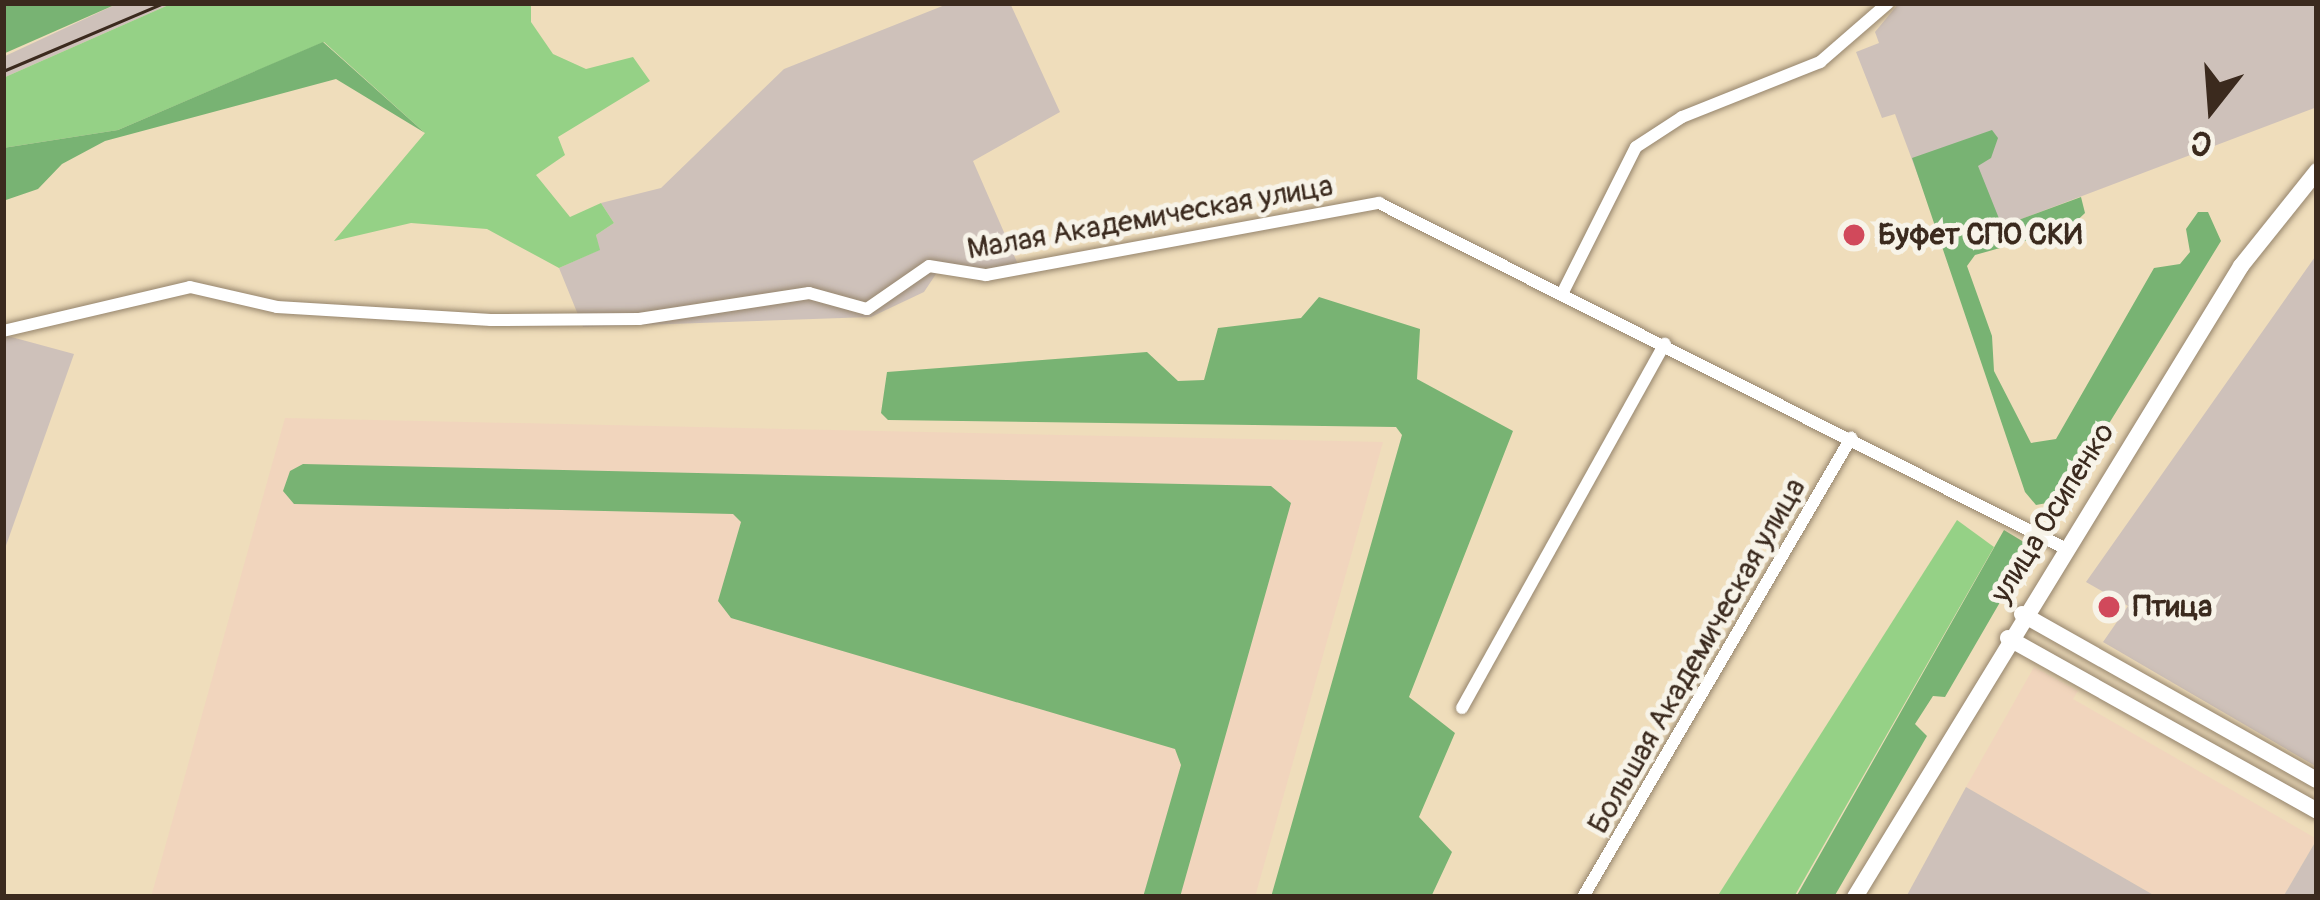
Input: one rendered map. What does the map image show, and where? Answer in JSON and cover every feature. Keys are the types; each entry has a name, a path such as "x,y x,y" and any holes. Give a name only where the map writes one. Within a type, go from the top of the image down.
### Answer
{"main road":[{"name":"улица Осипенко","path":"1856,897 2062,547 2241,266 2317,171"},
{"path":"2022,614 2317,781"},
{"path":"2008,638 2317,811"}],"street":[{"path":"1888,3 1820,62 1682,117 1636,147 1563,292 2062,547"},
{"name":"Малая Академическая улица","path":"3,331 190,287 277,307 491,320 639,319 809,293 867,309 929,266 986,275 1379,203 1563,292"},
{"path":"1462,707 1665,344"},
{"name":"Большая Академическая улица","path":"1583,897 1851,438"}],"shaded area":[{"path":"119,3 173,3 3,78 3,57"},
{"path":"950,3 1010,3 1060,112 973,161 1020,269 938,271 924,292 871,317 583,327 559,268 599,250 596,235 614,223 601,203 661,188 784,69"},
{"path":"1899,3 2317,3 2317,107 1945,248 1895,114 1882,118 1856,52 1879,43 1875,32"},
{"path":"2317,254 2317,767 2103,642 2128,606 2086,582"},
{"path":"3,336 74,354 3,554"},
{"path":"285,418 1383,442 1255,897 151,897"},
{"path":"2034,667 2078,691 2073,699 2317,839 2283,897 2157,897 1966,787"},
{"path":"1966,787 2157,897 1906,897"},
{"path":"2317,839 2317,897 2283,897"}],"green space":[{"path":"5,3 119,3 3,54"},
{"path":"173,3 531,3 531,22 553,54 586,69 633,57 650,81 558,137 565,155 536,175 570,217 601,203 614,223 596,235 600,250 559,268 487,229 411,223 334,241 425,133 324,42 118,130 3,148 3,78"},
{"path":"323,42 425,133 336,79 105,141 62,164 38,189 3,201 3,148 118,130"},
{"path":"1992,130 1998,138 1991,158 1978,166 2002,226 2081,197 2085,213 2068,229 1975,255 1967,266 1992,336 1994,371 2031,443 2056,439 2154,268 2180,264 2190,252 2186,229 2198,212 2208,212 2221,241 2105,430 2047,503 2036,505 2025,492 1912,158"},
{"path":"1319,297 1420,329 1417,379 1513,431 1409,697 1455,733 1419,817 1452,852 1431,897 1271,897 1402,435 1396,427 888,420 881,413 887,372 1147,352 1178,381 1204,380 1218,328 1301,318"},
{"path":"303,464 1271,486 1291,503 1180,897 1143,897 1181,765 1175,749 731,618 718,601 741,522 733,514 294,504 283,491 290,471"},
{"path":"1957,520 1994,547 1794,897 1717,897"},
{"path":"2004,530 2032,547 1945,697 1933,696 1915,724 1927,736 1834,897 1796,897"}],"railway":[{"path":"3,71 163,3"}],"place":[{"name":"Буфет СПО СКИ","path":"1854,235"},
{"name":"Птица","path":"2109,607"}]}
